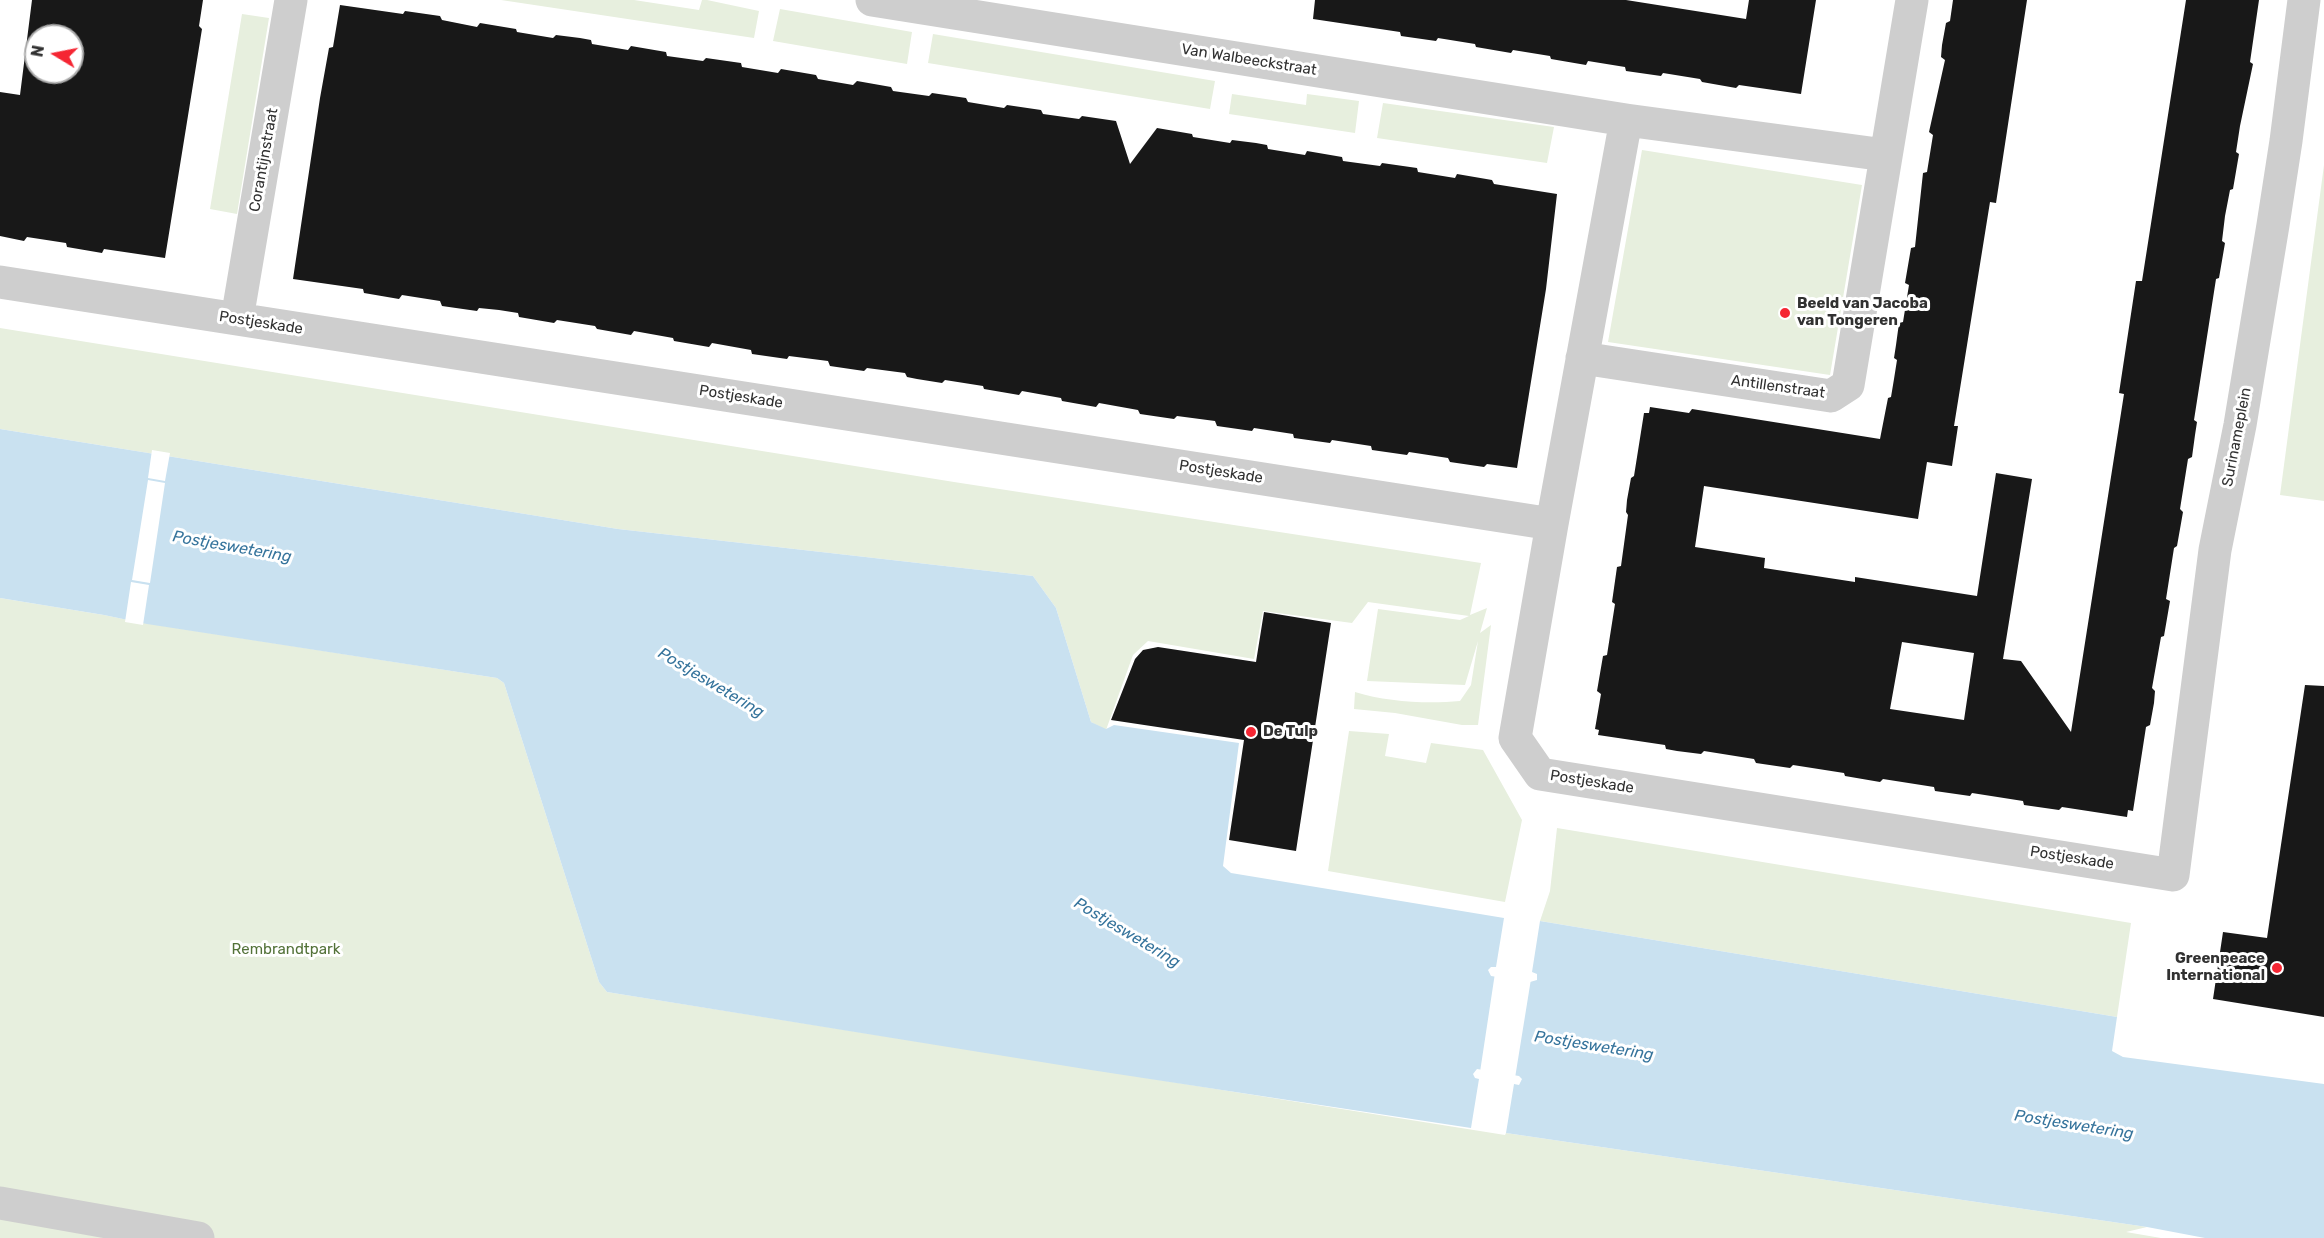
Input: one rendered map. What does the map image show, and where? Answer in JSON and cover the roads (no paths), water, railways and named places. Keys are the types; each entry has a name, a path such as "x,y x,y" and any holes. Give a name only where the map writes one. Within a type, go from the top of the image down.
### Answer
{"street":[{"name":"Corantijnstraat","path":"237,319 291,0"},
{"name":"Van Walbeeckstraat","path":"872,0 1626,120"},
{"name":"Antillenstraat","path":"1582,358 1832,396 1848,385 1912,0"},
{"name":"Surinameplein","path":"2173,875 2215,550 2240,425 2267,260 2286,141 2304,0"},
{"path":"1552,524 1626,120 1885,155"},
{"name":"Postjeskade","path":"0,282 1552,524 1515,738 1540,774 2173,875"},
{"path":"0,1203 198,1238"}],"water":[{"name":"Postjeswetering","path":"0,429 618,529 1033,576 1056,608 1091,722 1106,729 1114,725 1239,743 1223,866 1231,873 1504,918 1496,967 1488,970 1491,976 1530,982 1537,980 1537,974 1532,972 1540,921 2117,1017 2112,1051 2123,1057 2324,1084 2324,1238 2205,1238 2147,1227 1506,1133 1514,1084 1519,1085 1522,1079 1519,1076 1477,1069 1473,1074 1479,1079 1471,1128 607,992 599,982 504,683 497,678 147,624 0,598"}],"place":[{"name":"Beeld van Jacoba van Tongeren","path":"1785,313"},
{"name":"De Tulp","path":"1251,732"},
{"name":"Greenpeace International","path":"2277,968"}],"park label":[{"name":"Rembrandtpark","path":"286,950"}]}
